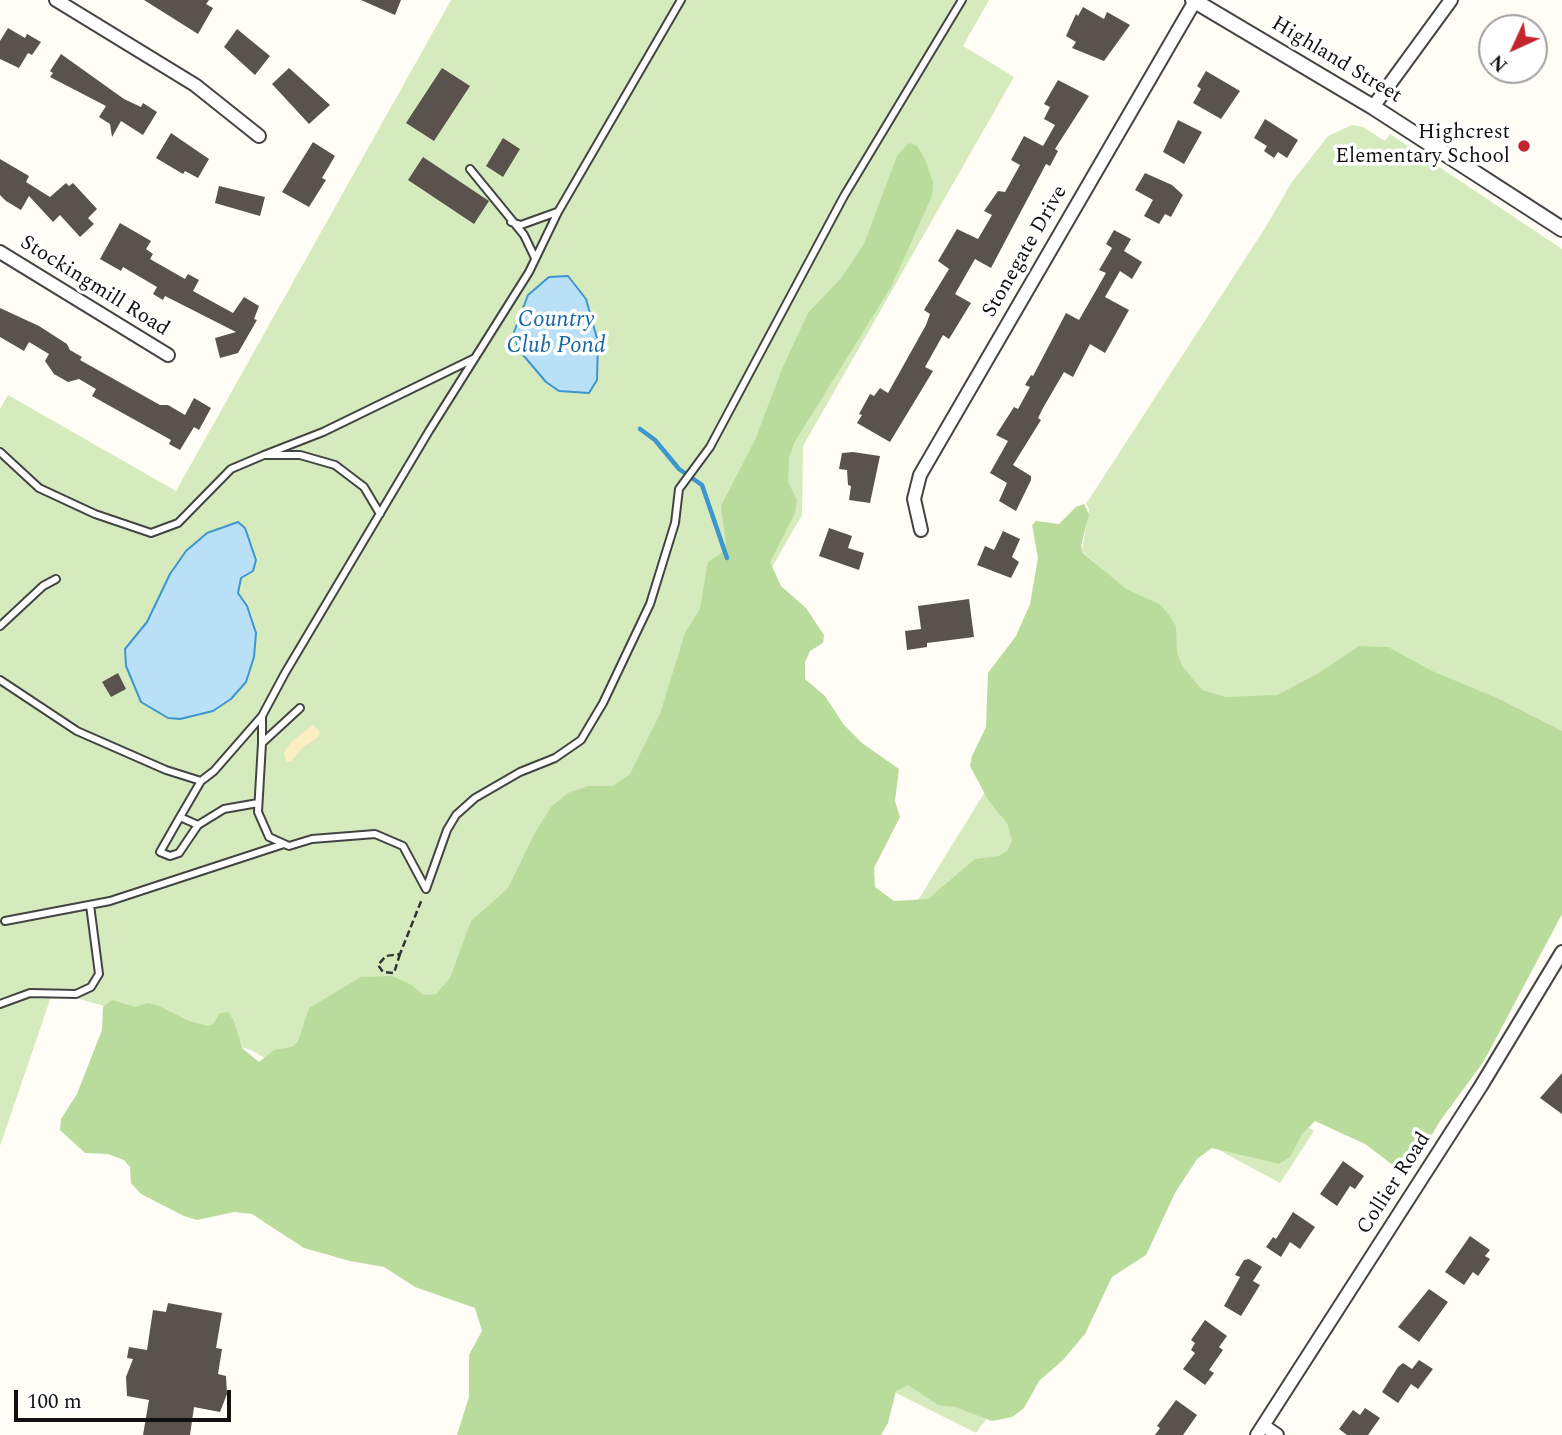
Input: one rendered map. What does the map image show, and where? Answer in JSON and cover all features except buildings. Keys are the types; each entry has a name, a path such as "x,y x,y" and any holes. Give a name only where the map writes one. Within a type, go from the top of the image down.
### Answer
{"street":[{"path":"56,0 195,85 259,136"},
{"path":"1373,107 1451,0"},
{"name":"Highland Street","path":"1194,1 1373,107 1562,229"},
{"name":"Stonegate Drive","path":"921,530 914,499 919,475 1194,1"},
{"name":"Stockingmill Road","path":"0,252 169,355"},
{"name":"Collier Road","path":"1260,1430 1481,1086 1562,952"},
{"path":"1260,1430 1277,1435"}],"lane":[{"path":"258,803 224,809 198,825 179,853 170,856 160,852 201,781 214,771 262,716 380,514 536,258 558,212 681,0"},
{"path":"426,889 447,830 456,815 497,785 555,758 581,740 603,704 650,604 676,523 679,489 696,468 728,417 775,322 844,196 962,0"},
{"path":"470,169 509,221 524,236 536,258"},
{"path":"509,221 521,225 558,212"},
{"path":"0,452 39,488 95,514 151,533 178,523 232,469 323,432 477,357"},
{"path":"264,455 300,455 335,465 364,486 380,514"},
{"path":"0,626 43,586 55,579"},
{"path":"0,680 86,735 166,770 201,781"},
{"path":"262,743 300,708"},
{"path":"262,716 258,812 269,837 289,846 312,839 375,834 403,846 426,889"},
{"path":"180,817 198,825"},
{"path":"5,921 90,905 284,844"},
{"path":"0,1004 30,993 76,994 91,987 99,974 90,905"}],"path":[{"path":"400,954 386,956 378,965 383,972 394,973 426,889"}],"green space":[{"path":"451,0 989,0 963,46 1014,77 803,446 802,515 637,801 891,944 1115,581 1082,551 1089,509 1086,504 1292,182 1328,136 1352,125 1363,127 1385,141 1390,134 1562,249 1562,914 1520,986 1262,1099 1314,1131 1280,1183 1191,1135 976,1433 490,1190 251,1050 53,991 0,1146 0,409 8,395 176,491"},
{"path":"909,143 917,146 925,159 933,182 932,196 891,287 794,443 789,458 788,482 797,500 795,513 770,562 781,586 806,608 824,635 823,643 810,651 805,662 805,679 825,696 844,725 862,743 899,769 895,801 900,817 874,868 875,887 894,901 928,899 975,859 999,856 1008,850 1012,840 1007,823 988,800 970,766 986,727 988,673 1016,636 1030,604 1038,558 1032,525 1036,521 1059,524 1076,507 1084,504 1089,514 1081,546 1083,553 1126,589 1159,604 1169,615 1176,626 1177,652 1182,666 1202,690 1225,697 1277,695 1319,673 1359,646 1388,647 1432,671 1497,698 1562,731 1562,914 1484,1061 1440,1121 1411,1170 1402,1172 1365,1144 1315,1121 1302,1134 1290,1157 1279,1164 1212,1148 1197,1159 1175,1193 1146,1255 1112,1277 1085,1334 1063,1360 1039,1381 1024,1408 1012,1417 992,1421 955,1407 938,1405 908,1385 896,1391 888,1423 881,1435 457,1435 469,1397 469,1355 482,1331 475,1308 415,1287 384,1267 304,1248 252,1214 234,1212 197,1220 184,1216 141,1194 131,1183 130,1167 124,1160 108,1154 85,1153 60,1130 61,1119 77,1094 102,1030 103,1007 112,1000 135,1007 148,1003 189,1021 208,1026 213,1024 220,1013 228,1012 234,1021 242,1048 259,1062 274,1050 292,1047 298,1041 309,1008 361,977 392,976 410,984 424,995 436,994 450,978 471,921 508,888 551,807 568,793 588,786 613,786 630,774 660,714 685,633 700,609 708,562 721,553 726,544 721,506 755,440 782,369 808,313 842,277 864,244 897,156"}],"sand":[{"path":"313,725 320,732 317,738 302,748 291,762 286,761 284,753 291,742"}],"water":[{"name":"Country Club Pond","path":"568,276 586,299 598,342 597,380 589,393 559,391 546,382 518,349 514,332 528,295 549,277"},
{"path":"238,522 245,528 256,560 253,571 241,578 238,593 247,606 256,633 254,657 246,682 231,699 213,711 180,719 168,718 141,702 126,666 125,649 147,622 170,574 186,551 207,533"}],"waterway":[{"path":"640,429 655,440 679,469 702,485 727,558"}],"place":[{"name":"Highcrest Elementary School","path":"1524,146"}]}
